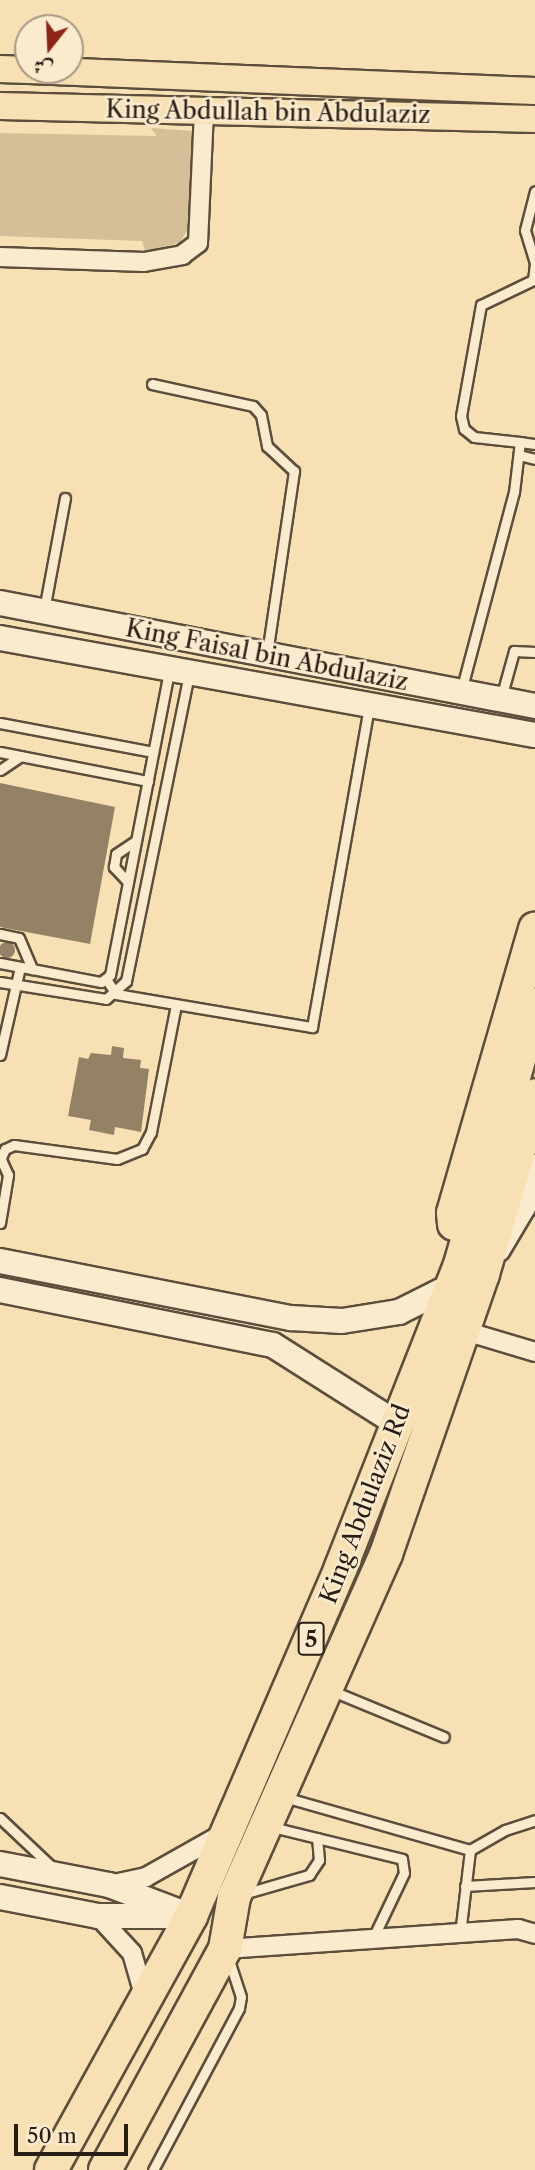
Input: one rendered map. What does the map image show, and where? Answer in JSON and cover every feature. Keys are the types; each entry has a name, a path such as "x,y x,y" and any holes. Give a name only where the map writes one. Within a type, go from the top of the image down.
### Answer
{"highway":[{"path":"464,1276 453,1213 535,929"},
{"name":"King Abdulaziz Rd","path":"51,2170 191,1916 233,1827 397,1423 464,1276 524,1089 535,1005"},
{"name":"King Abdulaziz Rd","path":"105,2170 225,1949 234,1897 269,1826 386,1554 465,1331 464,1276"}],"main road":[{"name":"King Abdullah bin Abdulaziz","path":"84,72 535,91"},
{"name":"King Abdullah bin Abdulaziz","path":"0,106 535,119"}],"street":[{"path":"0,257 144,262 167,261 190,249 198,243 204,111"},
{"name":"King Faisal bin Abdulaziz","path":"0,603 522,703"},
{"name":"King Faisal bin Abdulaziz","path":"0,638 535,734"},
{"path":"0,1261 291,1318 329,1320 399,1312 464,1276 523,1207 535,1167"},
{"path":"0,1290 273,1345 397,1423"},
{"path":"465,1331 535,1352"},
{"path":"109,1885 146,1877 233,1827"},
{"path":"0,1864 109,1885 191,1916"},
{"path":"0,1896 97,1916 191,1916"},
{"path":"97,1916 132,1952 145,2000"},
{"path":"225,1949 518,1929 535,1934"}],"lane":[{"path":"535,191 525,230 534,258 535,272 528,287 481,305 461,416 464,429 474,437 535,444"},
{"path":"152,384 253,405 261,415 267,446 294,471 266,655"},
{"path":"461,692 514,492 520,442"},
{"path":"519,455 535,459"},
{"path":"44,611 65,498"},
{"path":"522,703 514,651 535,652"},
{"path":"0,963 101,982 106,979 114,964 153,752 179,672"},
{"path":"0,982 106,999 116,994 126,981 179,672"},
{"path":"106,979 116,994 312,1027 369,706"},
{"path":"0,723 153,752"},
{"path":"0,752 148,781"},
{"path":"0,769 21,756"},
{"path":"128,882 114,867 116,853 135,841"},
{"path":"0,934 19,938 32,969"},
{"path":"0,1055 20,967"},
{"path":"0,1223 8,1175 1,1159 5,1149 14,1145 117,1159 142,1149 151,1132 176,1004"},
{"path":"328,1689 444,1737"},
{"path":"282,1796 470,1850 505,1830 535,1820"},
{"path":"0,1818 60,1875"},
{"path":"269,1826 402,1859 406,1864 371,1941"},
{"path":"234,1897 309,1875 319,1860 317,1838"},
{"path":"460,1934 470,1850"},
{"path":"465,1886 535,1882"},
{"path":"153,2170 239,2008 242,1997 225,1949"}],"shaded area":[{"path":"151,128 193,131 188,229 180,242 153,252 145,250 142,241 0,236 0,133 157,136"}],"building":[{"path":"0,783 115,807 90,944 0,927"},
{"path":"7,942 13,944 13,956 7,958 1,956 -1,950 1,944"},
{"path":"112,1046 124,1048 123,1058 141,1060 140,1068 149,1069 141,1132 115,1127 114,1135 89,1130 91,1120 68,1116 79,1057 88,1059 91,1053 111,1055"}]}
